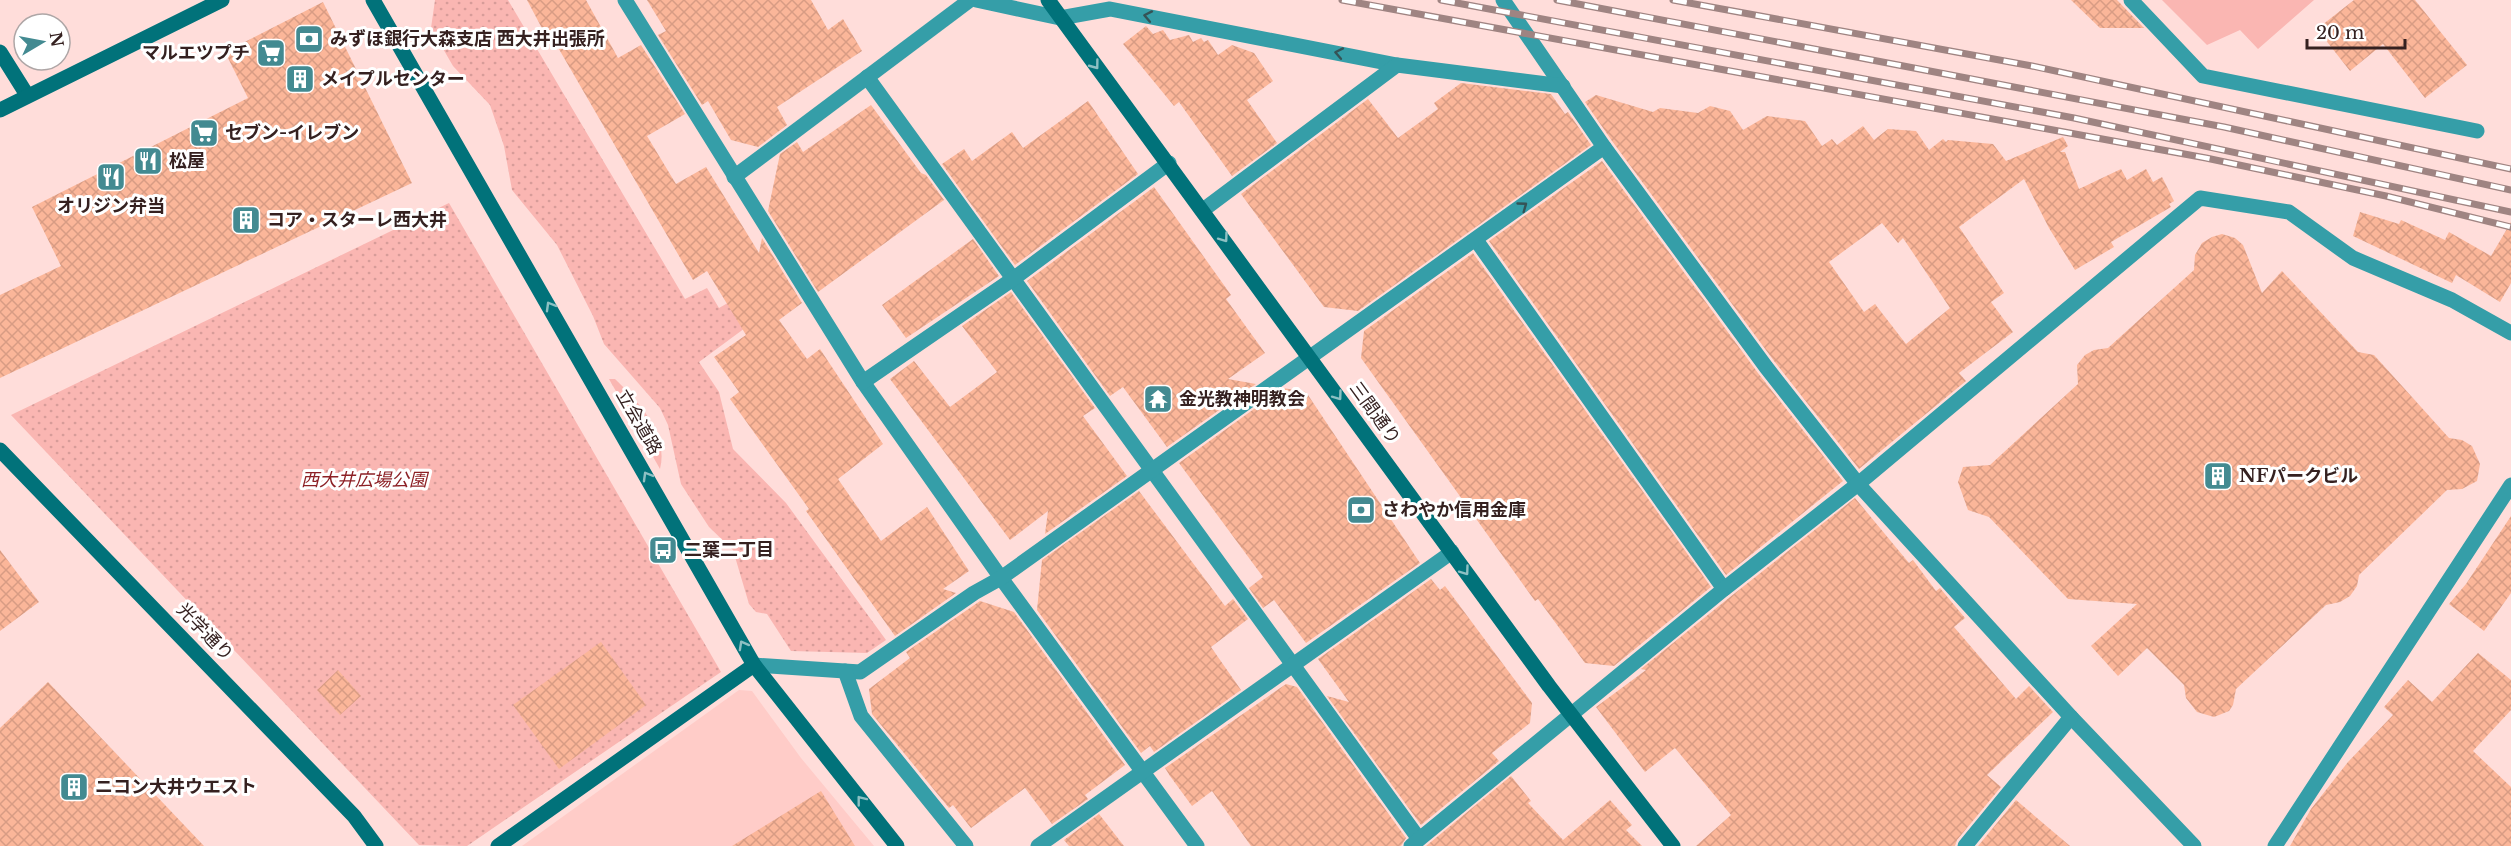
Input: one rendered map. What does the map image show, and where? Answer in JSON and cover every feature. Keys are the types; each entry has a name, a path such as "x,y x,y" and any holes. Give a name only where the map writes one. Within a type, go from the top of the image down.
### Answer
{"street":[{"path":"0,110 195,6 222,0"},
{"name":"立会道路","path":"373,0 754,666 897,846"},
{"path":"625,0 863,382 1001,578 1197,846"},
{"path":"734,177 970,0"},
{"path":"976,0 1060,18 1110,9 1397,65 1563,86"},
{"name":"三間通り","path":"1048,0 1549,686 1673,846"},
{"path":"1503,0 1604,147 1766,367 1858,484 2071,717 2194,846"},
{"path":"2131,0 2203,76 2477,131"},
{"path":"0,52 27,95"},
{"path":"1203,210 1397,65"},
{"path":"867,77 1293,665 1415,842 1724,589 1858,484 2200,198 2289,212 2353,258 2452,300 2511,333"},
{"path":"498,846 754,666 860,672 974,593 1001,578 1604,147"},
{"path":"863,382 1013,279 1169,163"},
{"path":"1476,240 1724,589"},
{"name":"光学通り","path":"0,450 354,816 376,846"},
{"path":"2275,846 2511,484"},
{"path":"1038,846 1452,552"},
{"path":"845,670 861,716 966,846"},
{"path":"1965,846 2071,717"}],"shaded area":[{"path":"739,690 752,691 801,758 874,846 522,846"}],"green space":[{"path":"435,0 508,0 685,299 707,288 719,308 761,284 775,306 699,362 719,392 733,449 786,503 886,640 867,653 791,651 767,614 756,612 749,604 733,550 709,527 681,484 668,425 660,408 604,344 593,316 557,245 512,190 504,146 490,105 453,66 431,28"},
{"path":"2162,0 2314,0 2258,49 2240,30 2207,45"},
{"name":"西大井広場公園","path":"449,203 721,672 467,846 419,845 11,415"},
{"path":"609,379 615,379 650,419 660,443 662,456 660,469"}],"building":[{"path":"527,0 586,0 618,58 641,45 685,114 647,136 676,184 706,167 759,253 762,238 802,303 779,320 807,359 820,349 883,444 838,479 881,541 927,507 969,571 943,589 956,593 895,636 806,511 809,509 730,399 739,392 714,357 746,335 707,271 693,280 549,32 545,34"},
{"path":"647,0 811,0 828,30 843,19 862,51 777,107 787,125 758,147 731,140 708,101 702,105 658,35 666,31"},
{"path":"2071,0 2117,0 2144,28 2100,28"},
{"path":"2354,0 2415,0 2467,65 2425,98 2383,44 2350,71 2317,29"},
{"path":"323,2 412,183 0,378 0,295 61,266 32,207 248,98 225,52"},
{"path":"1146,26 1153,34 1163,30 1170,40 1189,35 1193,42 1201,38 1204,42 1208,40 1218,55 1232,45 1254,53 1273,81 1247,100 1277,143 1232,176 1179,102 1174,106 1123,44"},
{"path":"1461,83 1551,94 1565,114 1568,112 1591,145 1358,311 1324,307 1241,194 1368,99 1398,138 1438,109 1434,103"},
{"path":"1596,95 1653,112 1660,108 1698,113 1710,106 1730,111 1743,130 1767,116 1805,121 1822,146 1832,139 1837,145 1863,126 1874,140 1888,129 1916,131 1929,150 1943,139 1946,142 1948,140 1993,144 2006,161 2063,137 2068,146 2060,152 2065,152 2079,189 2121,169 2127,180 2146,169 2153,182 2162,177 2174,201 2169,204 2171,207 2111,242 2114,247 2075,270 2049,228 2024,179 1959,227 2004,293 1991,302 2013,332 1959,373 1966,381 1859,469 1774,361 1585,102","holes":["1882,223 1898,243 1903,238 1950,308 1906,344 1875,304 1864,312 1829,262"]},
{"path":"1088,101 1138,174 1015,265 942,164 964,149 972,161 1012,132 1023,148"},
{"path":"871,105 944,200 818,292 768,211 780,154 797,142 803,152"},
{"path":"1602,161 1758,373 1843,481 1726,575 1489,241"},
{"path":"1154,187 1231,295 1226,299 1265,353 1228,379 1256,384 1167,447 1123,387 1110,396 1027,281"},
{"path":"2360,212 2399,224 2401,220 2445,240 2449,232 2491,256 2511,222 2511,283 2500,302 2456,275 2452,283 2353,236"},
{"name":"NFパークビル","path":"2222,234 2235,238 2243,245 2262,293 2282,271 2358,352 2374,355 2449,438 2462,440 2472,446 2480,464 2477,481 2462,489 2447,490 2359,575 2357,586 2350,596 2340,602 2326,605 2236,689 2233,705 2229,711 2214,717 2197,712 2186,698 2184,685 2147,648 2118,676 2091,646 2137,604 2068,599 1989,517 1968,510 1958,482 1963,467 1990,465 2078,384 2077,365 2085,355 2094,350 2108,348 2194,270 2195,255 2202,243"},
{"path":"973,239 999,276 906,338 882,305"},
{"path":"1473,253 1711,587 1614,666 1585,663 1538,599 1535,601 1361,358 1364,331"},
{"path":"1011,292 1095,408 1083,416 1127,476 1045,534 1048,511 1010,540 890,379 914,361 950,407 997,372 962,326"},
{"path":"1283,388 1306,392 1420,563 1306,643 1274,600 1263,608 1249,588 1263,577 1179,463"},
{"path":"1139,491 1225,606 1233,599 1248,619 1211,647 1241,690 1154,752 1150,746 1141,753 1037,610 1042,560"},
{"path":"1855,498 1909,563 1913,560 1936,591 1940,588 1965,618 1954,627 2016,699 2029,686 2053,712 1987,775 2001,787 1957,840 1955,846 1696,846 1731,815 1675,748 1645,772 1596,707 1646,670 1641,669"},
{"path":"2511,516 2511,593 2484,631 2449,604 2466,584"},
{"path":"0,550 39,602 0,631"},
{"path":"1431,579 1440,590 1445,586 1532,703 1530,723 1492,753 1499,761 1421,825 1327,696 1349,702 1318,659"},
{"path":"980,601 1014,612 1125,765 1085,795 1088,799 1052,824 1025,788 971,828 953,805 949,808 872,714 869,689 910,658 906,652"},
{"path":"601,642 646,705 559,769 513,705"},
{"path":"2478,653 2511,680 2511,710 2473,751 2511,787 2511,846 2290,846 2311,809 2348,762 2393,715 2384,707 2408,680 2432,702"},
{"path":"338,670 361,696 340,715 317,690"},
{"name":"ニコン大井ウエスト","path":"48,682 204,846 0,846 0,728"},
{"path":"1286,684 1297,687 1406,838 1401,846 1251,846 1212,791 1192,806 1170,776 1165,768"},
{"path":"1511,776 1531,801 1528,803 1563,840 1610,800 1632,825 1626,830 1642,846 1426,846"},
{"path":"821,791 855,846 732,846"},
{"path":"2016,800 2070,846 1978,846"},
{"path":"1099,814 1124,846 1069,846 1064,840"}],"railway":[{"path":"1342,0 2206,158 2386,196 2511,227"},
{"path":"1441,0 2074,118 2511,212"},
{"path":"1557,0 2224,127 2511,190"},
{"path":"1673,0 2032,66 2511,169"}],"place":[{"name":"みずほ銀行大森支店 西大井出張所","path":"309,39"},
{"name":"マルエツプチ","path":"271,53"},
{"name":"メイプルセンター","path":"300,79"},
{"name":"セブン-イレブン","path":"204,133"},
{"name":"松屋","path":"148,161"},
{"name":"オリジン弁当","path":"111,177"},
{"name":"コア・スターレ西大井","path":"246,220"},
{"name":"金光教神明教会","path":"1158,399"},
{"name":"NFパークビル","path":"2218,476"},
{"name":"さわやか信用金庫","path":"1361,510"},
{"name":"二葉二丁目","path":"663,550"},
{"name":"ニコン大井ウエスト","path":"74,787"}]}
